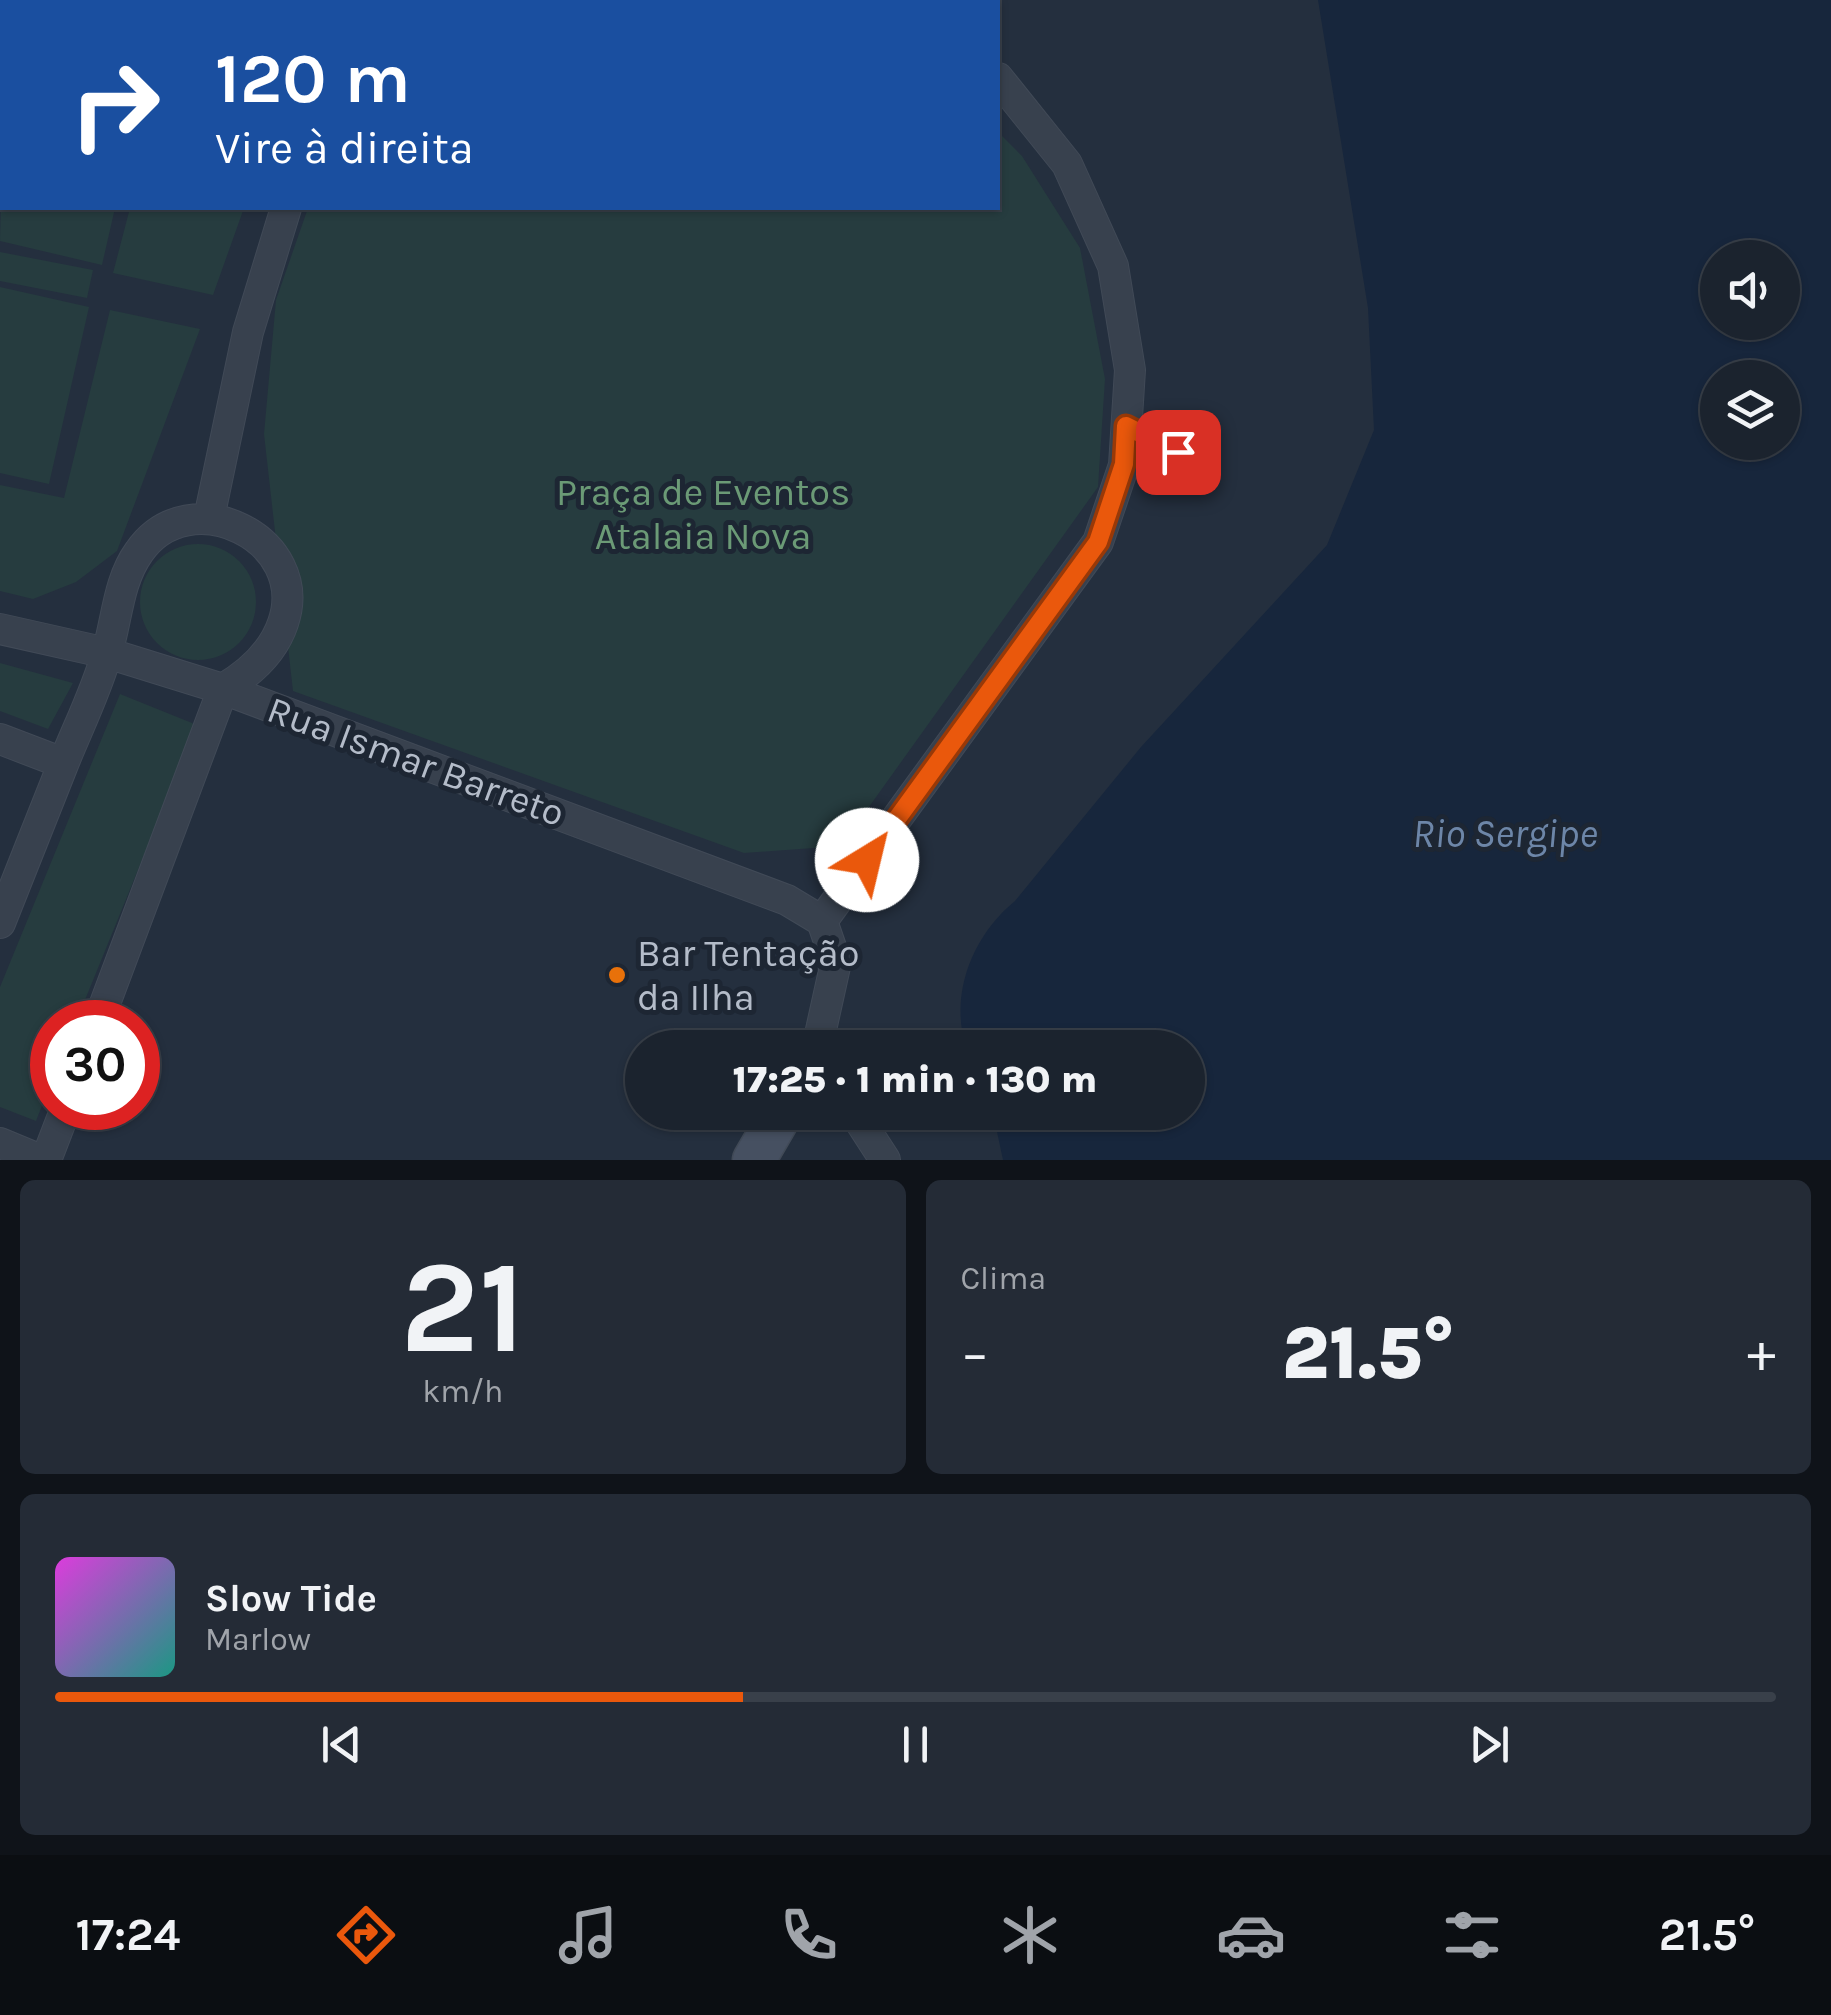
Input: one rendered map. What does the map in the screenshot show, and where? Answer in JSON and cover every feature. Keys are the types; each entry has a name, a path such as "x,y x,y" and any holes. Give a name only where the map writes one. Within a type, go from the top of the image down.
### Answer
{"street":[{"path":"821,1030 836,962 822,921 1098,542 1124,464 1130,370 1113,266 1067,164 1000,80"},
{"path":"209,518 248,332 285,210"},
{"path":"0,924 108,653 127,573 140,550 159,532 183,520 209,518 236,524 259,538 277,559 286,585 287,612 278,638 262,660 223,689 106,1000"},
{"name":"Rua Ismar Barreto","path":"0,629 108,653 223,689 787,900 822,921"},
{"path":"0,739 64,763"},
{"path":"2,1150 44,1160 57,1130"},
{"path":"754,1160 772,1130"},
{"path":"866,1130 885,1160"}],"lane":[{"path":"1126,426 1204,465"}],"green space":[{"name":"Praça de Eventos Atalaia Nova","path":"1000,134 1022,156 1080,248 1105,379 1098,487 841,846 744,853 293,691 264,434 276,300 307,210 1000,210"},
{"path":"1,210 115,210 102,265 0,241"},
{"path":"129,210 243,210 213,295 113,273"},
{"path":"0,252 93,270 87,298 0,281"},
{"path":"0,287 89,307 49,484 0,473"},
{"path":"110,310 200,329 117,551 76,582 33,599 0,591 0,485 64,498"},
{"path":"198,544 220,548 239,561 252,580 256,602 252,624 239,643 220,656 198,660 176,656 157,643 144,624 140,602 144,580 157,561 176,548"},
{"path":"0,663 73,683 48,729 0,711"},
{"path":"120,694 197,725 85,1000 30,1000 30,1119 0,1107 0,987"}],"water":[{"name":"Rio Sergipe","path":"1318,0 1831,0 1831,1160 1003,1160 997,1130 1205,1130 1205,1030 963,1030 963,986 977,948 1000,915 1141,747 1327,545 1374,430 1368,308"}],"place":[{"name":"Bar Tentação da Ilha","path":"617,975"}],"route":[{"path":"867,860 1098,542 1124,464 1126,426 1178,452"}]}
